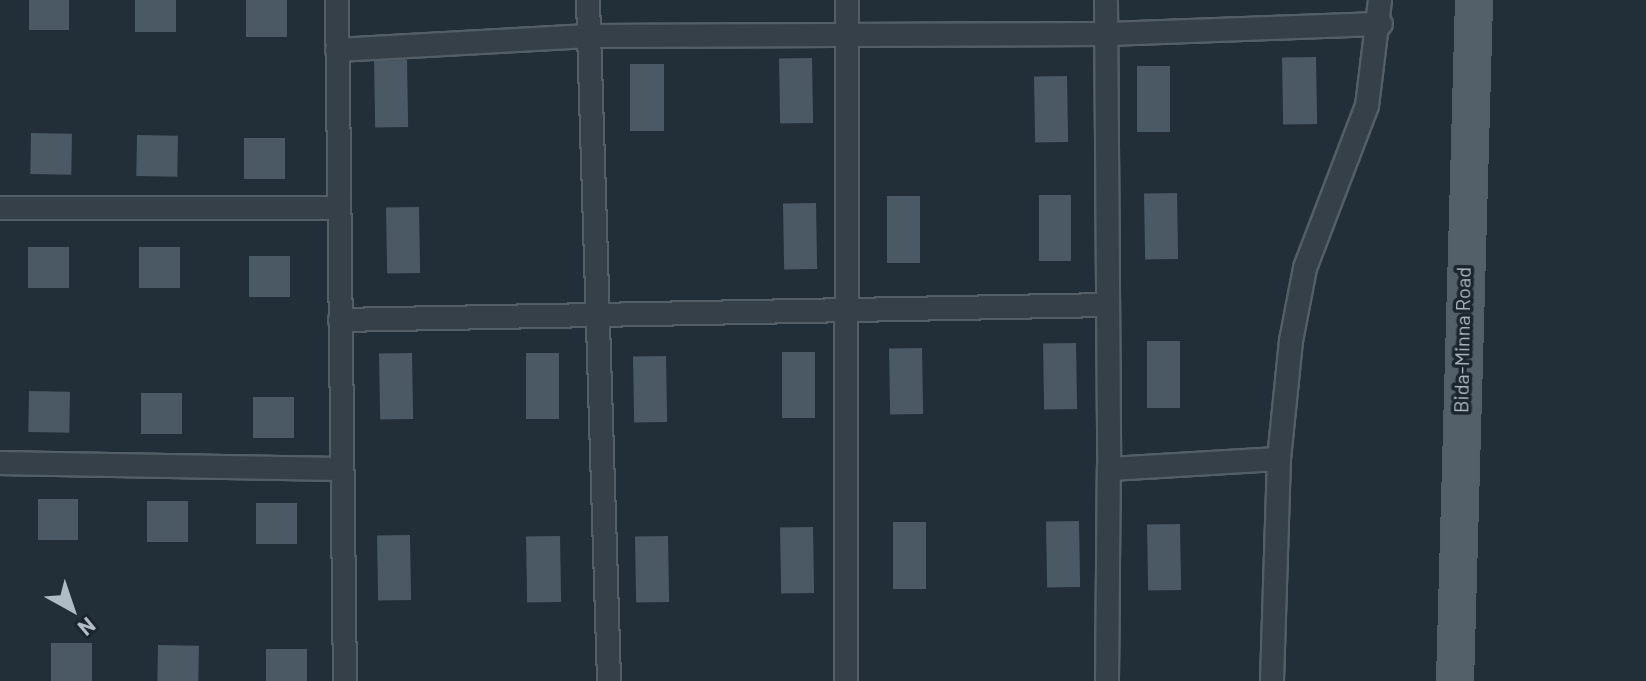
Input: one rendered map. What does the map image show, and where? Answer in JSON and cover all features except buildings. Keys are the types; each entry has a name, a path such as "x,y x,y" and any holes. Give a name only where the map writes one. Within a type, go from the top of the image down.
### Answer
{"main road":[{"name":"Bida-Minna Road","path":"1455,681 1474,0"}],"street":[{"path":"337,0 345,681"},
{"path":"588,0 609,681"},
{"path":"846,681 844,307 847,0"},
{"path":"1106,0 1107,681"},
{"path":"1272,681 1279,459 1305,268 1367,106 1381,24 1380,0"},
{"path":"337,50 589,36 1106,34 1381,24"},
{"path":"0,208 339,208"},
{"path":"340,320 844,307 1108,305"},
{"path":"1109,469 1279,459"},
{"path":"0,463 342,469"}]}
